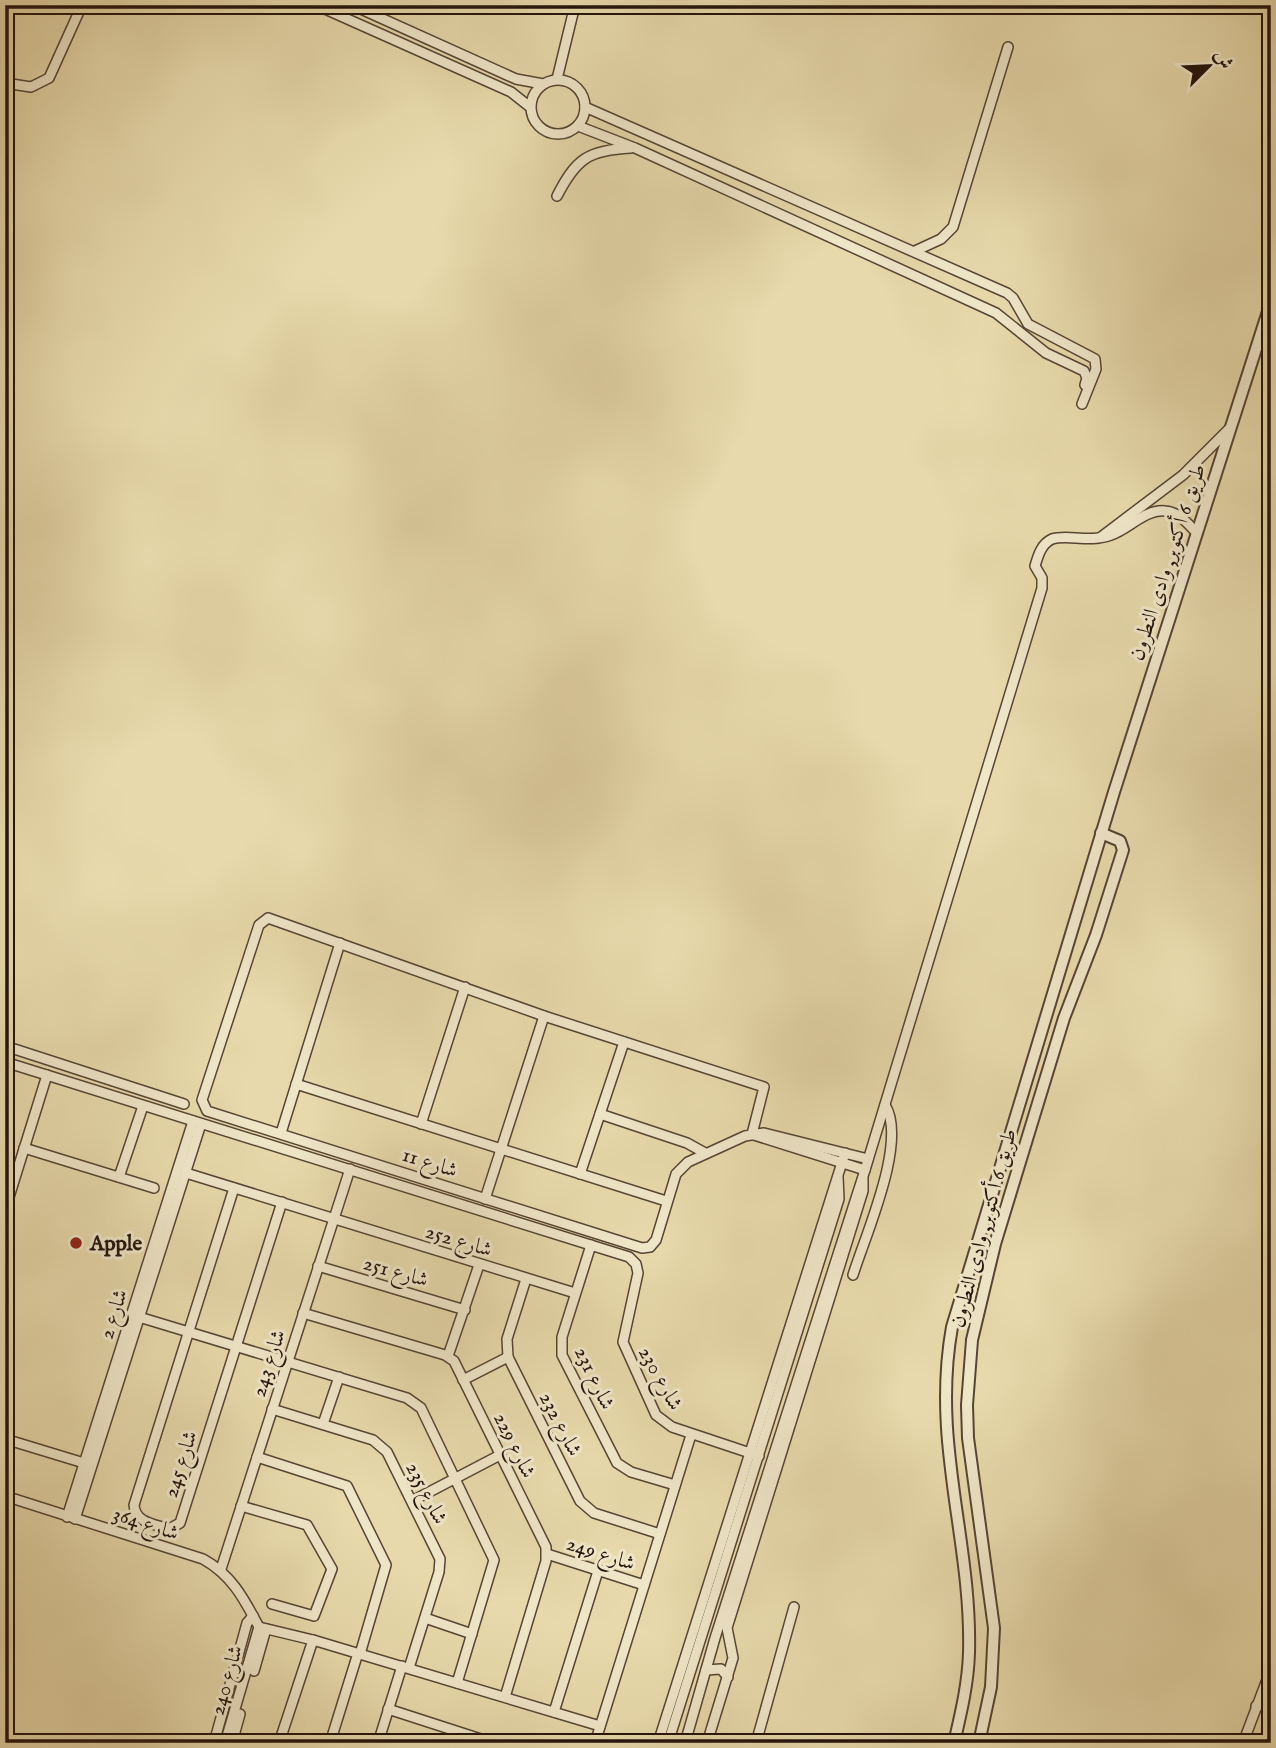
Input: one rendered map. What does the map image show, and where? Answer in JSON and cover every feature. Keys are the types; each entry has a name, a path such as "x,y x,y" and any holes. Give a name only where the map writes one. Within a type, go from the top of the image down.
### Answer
{"street":[{"path":"5,83 31,87 49,78 82,5"},
{"path":"316,5 511,92 530,107 535,121 546,132 563,134 578,126 585,107 577,86 557,79 543,83 523,81 352,5"},
{"path":"557,79 575,5"},
{"path":"915,251 941,239 953,227 1008,47"},
{"path":"530,107 534,94 543,83"},
{"path":"585,107 1007,293 1035,329 1089,354 1097,363"},
{"path":"578,126 635,148 1010,322 1046,353 1084,371 1087,378 1082,404 1097,363"},
{"path":"556,196 569,173 588,156 603,150 635,148"},
{"name":"طريق 6 أكتوبر, وادى النطرون","path":"954,1743 966,1686 969,1634 946,1439 946,1359 958,1299 1101,833 1271,303"},
{"path":"1010,322 1019,311"},
{"path":"1084,371 1097,363"},
{"path":"1100,538 1183,475 1230,428"},
{"path":"685,1743 715,1638 863,1191 864,1173 1042,588 1042,578 1035,566 1039,553 1044,544 1053,539 1100,538 1112,535 1157,512 1174,513 1196,533"},
{"name":"طريق 6 أكتوبر, وادى النطرون","path":"979,1743 991,1688 994,1628 968,1438 967,1405 972,1340 995,1244 1064,1018 1096,935 1123,850 1120,841 1101,833"},
{"name":"شارع 11","path":"340,943 273,919 261,922 203,1096 202,1104 207,1111 642,1248 654,1244 666,1201"},
{"path":"281,1133 340,943 544,1016 764,1087 752,1134"},
{"path":"421,1124 465,987"},
{"path":"485,1199 544,1016"},
{"path":"580,1174 624,1042"},
{"path":"5,1046 184,1104"},
{"name":"شارع 11","path":"5,1062 629,1256"},
{"path":"5,1210 47,1075"},
{"path":"296,1084 666,1201 676,1174 705,1153 752,1134 843,1157 869,1159"},
{"path":"853,1275 890,1154 892,1124 885,1105"},
{"path":"119,1177 143,1106"},
{"path":"600,1114 687,1143 705,1153"},
{"name":"شارع 2","path":"71,1518 84,1463 132,1327 139,1317 186,1172 197,1123"},
{"name":"شارع 2","path":"71,1518 197,1123"},
{"path":"24,1148 154,1188"},
{"path":"843,1157 864,1173"},
{"path":"668,1743 843,1157"},
{"name":"شارع 243","path":"221,1569 350,1169"},
{"name":"شارع 252","path":"186,1172 575,1293"},
{"name":"شارع 245","path":"234,1188 134,1505 135,1514 140,1520 169,1529 180,1523 282,1202"},
{"name":"شارع 231","path":"592,1245 562,1337 562,1354 614,1458 626,1470 676,1485"},
{"name":"شارع 230","path":"629,1256 636,1264 638,1273 624,1335 624,1350 660,1420 691,1434 754,1454"},
{"path":"303,1313 448,1356 479,1265"},
{"name":"شارع 251","path":"318,1266 465,1310"},
{"path":"463,1380 508,1357 507,1339 526,1279"},
{"path":"707,1743 733,1653 727,1628 831,1281"},
{"path":"139,1317 417,1403 494,1560 457,1683"},
{"name":"شارع 229","path":"448,1356 463,1380 544,1541 547,1554"},
{"name":"شارع 232","path":"508,1357 584,1506 594,1513 660,1534"},
{"path":"323,1424 339,1377"},
{"name":"شارع 235","path":"272,1409 378,1443 387,1452 440,1559 425,1618 388,1709 378,1743"},
{"path":"595,1743 691,1434"},
{"path":"5,1439 84,1463"},
{"path":"658,1743 754,1454"},
{"path":"412,1501 500,1455"},
{"path":"257,1457 339,1482 351,1491 386,1565 330,1743"},
{"name":"شارع 364","path":"5,1496 203,1559 221,1569 235,1585 262,1628"},
{"path":"241,1507 307,1525 332,1569 319,1611 314,1616 272,1604"},
{"path":"505,1697 547,1554"},
{"name":"شارع 249","path":"547,1554 644,1585"},
{"path":"554,1712 598,1571"},
{"path":"757,1743 794,1607"},
{"path":"214,1743 247,1623 253,1616"},
{"path":"425,1618 472,1634"},
{"path":"232,1743 262,1628 359,1653 600,1726"},
{"name":"شارع 240","path":"225,1743 262,1628"},
{"path":"715,1638 729,1640"},
{"path":"279,1743 313,1640"},
{"path":"706,1670 721,1669 727,1677"},
{"path":"1242,1743 1271,1669"},
{"path":"1256,1706 1271,1704"},
{"path":"388,1709 493,1743"}],"place":[{"name":"Apple","path":"76,1243"}]}
